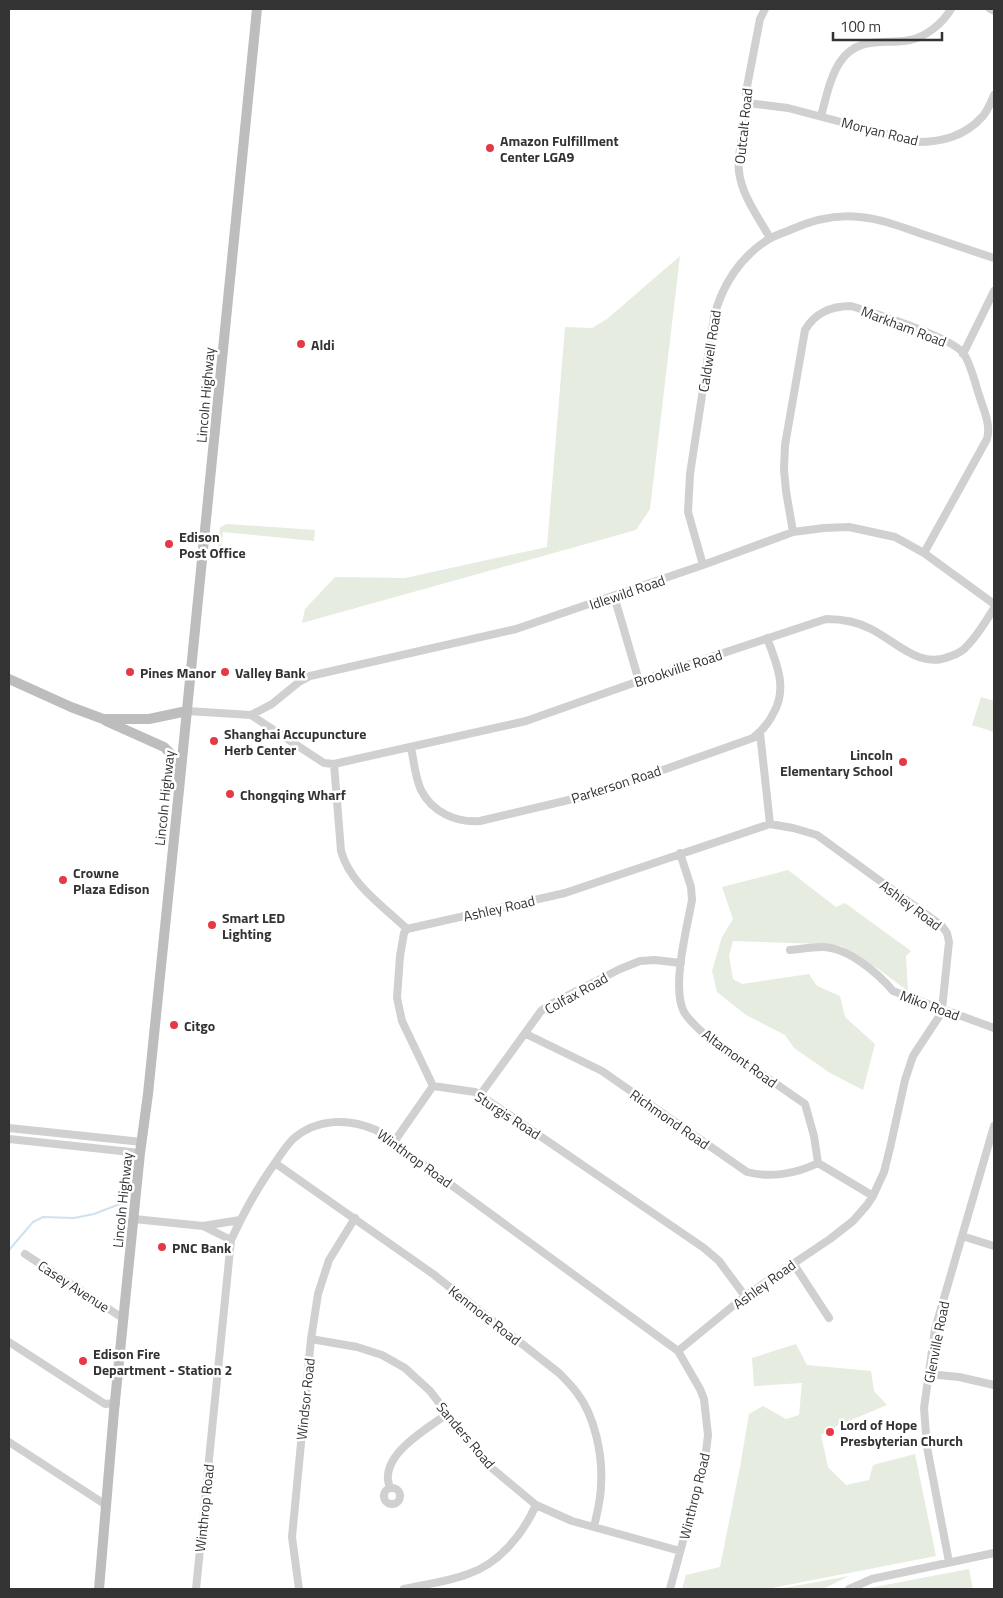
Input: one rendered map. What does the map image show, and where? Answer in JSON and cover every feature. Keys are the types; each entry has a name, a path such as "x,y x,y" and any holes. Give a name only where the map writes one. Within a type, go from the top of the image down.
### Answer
{"main road":[{"name":"Lincoln Highway","path":"99,1589 140,1154 148,1094 257,9"},
{"path":"9,679 164,747 171,754 180,780"},
{"path":"103,719 149,719 187,712"}],"street":[{"name":"Outcalt Road","path":"765,9 760,19 753,52 746,92 748,103 738,159 739,178 744,193 770,238"},
{"path":"821,116 834,73 840,61 846,55 863,44 873,41 898,42 912,40 939,24 951,9"},
{"path":"990,9 994,11"},
{"name":"Moryan Road","path":"748,103 788,108 918,142 932,142 960,134 972,126 984,115 994,95"},
{"name":"Caldwell Road","path":"703,566 688,512 690,474 714,317 718,301 736,268 754,250 770,238 800,225 839,216 882,221 994,258"},
{"path":"963,354 994,291"},
{"name":"Markham Road","path":"793,532 785,484 784,446 805,330 810,320 818,314 842,306 851,306 920,330 958,348 969,362 991,425 987,439 924,553"},
{"name":"Idlewild Road","path":"251,715 272,704 298,682 310,676 516,629 703,566 793,532 850,527 895,537 924,553 994,604"},
{"path":"614,596 639,681"},
{"name":"Brookville Road","path":"334,764 411,748 526,720 817,622 835,619 857,624 870,629 919,658 929,661 941,660 961,652 994,608"},
{"path":"768,638 779,671 782,687 778,706 760,733 770,824"},
{"path":"187,712 251,715 324,762 334,764 343,859 364,889 407,928 404,933 400,956 397,998 402,1022 433,1086 394,1142"},
{"name":"Parkerson Road","path":"411,748 421,789 429,801 439,811 450,817 471,822 598,793 753,738 760,733"},
{"name":"Ashley Road","path":"407,928 565,893 770,824 817,835 942,926 947,933 949,942 942,1009 913,1056 905,1080 886,1164 873,1196 853,1221 830,1239 745,1296 678,1351"},
{"name":"Altamont Road","path":"680,853 691,887 692,900 679,983 683,1010 692,1023 704,1034 805,1104 814,1136 818,1163"},
{"name":"Miko Road","path":"790,950 823,947 847,952 884,981 893,991 994,1028"},
{"name":"Colfax Road","path":"480,1095 541,1011 549,1005 620,969 640,961 655,960 681,963"},
{"name":"Richmond Road","path":"526,1034 602,1071 746,1172 756,1175 778,1174 808,1168 818,1163"},
{"name":"Sturgis Road","path":"433,1086 475,1092 480,1095 704,1248 719,1261 745,1296"},
{"name":"Winthrop Road","path":"196,1589 231,1240 252,1198 293,1139 312,1128 338,1121 362,1124 376,1130 394,1142 678,1351 704,1399 708,1435 705,1460 670,1589"},
{"name":"Glenville Road","path":"949,1562 927,1447 924,1408 935,1329 994,1126"},
{"path":"9,1128 142,1142"},
{"path":"9,1140 140,1154"},
{"name":"Kenmore Road","path":"275,1163 433,1274 559,1373 577,1392 585,1404 597,1438 601,1468 602,1485 594,1527"},
{"path":"818,1163 873,1196"},
{"name":"Windsor Road","path":"299,1589 292,1537 311,1339 322,1277 329,1260 355,1218"},
{"path":"134,1219 203,1226 240,1220"},
{"path":"203,1226 231,1240"},
{"path":"962,1236 994,1246"},
{"name":"Casey Avenue","path":"25,1254 124,1319"},
{"path":"793,1263 829,1318"},
{"name":"Sanders Road","path":"311,1339 358,1347 382,1355 405,1368 430,1391 488,1465 536,1505 572,1520 680,1551"},
{"path":"9,1342 105,1404 116,1403"},
{"path":"928,1374 959,1377 994,1385"},
{"path":"390,1488 387,1477 391,1463 398,1452 447,1414"},
{"path":"9,1442 106,1505"},
{"path":"404,1589 468,1574 487,1565 514,1542 536,1505"},
{"path":"849,1589 872,1579 994,1553"}],"shaded area":[{"path":"680,256 650,509 636,530 302,623 305,609 335,577 405,578 547,547 565,327 592,328 607,319"},
{"path":"227,524 315,530 314,541 223,532 220,559 217,558 220,527"},
{"path":"981,697 994,701 994,732 972,725"},
{"path":"788,870 836,907 845,903 911,951 906,956 908,991 877,968 841,946 733,941 729,956 733,979 742,984 809,974 817,986 840,996 845,1017 875,1044 863,1090 830,1073 794,1048 785,1035 746,1015 717,992 712,971 722,937 733,919 722,887"},
{"path":"796,1344 807,1365 871,1371 874,1391 887,1405 839,1425 821,1435 828,1467 846,1485 869,1480 873,1465 915,1454 936,1556 767,1589 682,1589 686,1575 720,1567 749,1414 763,1406 786,1419 799,1415 802,1383 754,1386 752,1358"},
{"path":"969,1569 973,1589 866,1589 869,1588"},
{"path":"849,1576 823,1589 778,1589"}],"waterway":[{"path":"9,1250 33,1222 43,1217 74,1218 94,1214 125,1202"}],"place":[{"name":"Amazon Fulfillment Center LGA9","path":"490,148"},
{"name":"Aldi","path":"301,344"},
{"name":"Edison Post Office","path":"169,544"},
{"name":"Pines Manor","path":"130,672"},
{"name":"Valley Bank","path":"225,672"},
{"name":"Shanghai Accupuncture Herb Center","path":"214,741"},
{"name":"Lincoln Elementary School","path":"903,762"},
{"name":"Chongqing Wharf","path":"230,794"},
{"name":"Crowne Plaza Edison","path":"63,880"},
{"name":"Smart LED Lighting","path":"212,925"},
{"name":"Citgo","path":"174,1025"},
{"name":"PNC Bank","path":"162,1247"},
{"name":"Edison Fire Department - Station 2","path":"83,1361"},
{"name":"Lord of Hope Presbyterian Church","path":"830,1432"}]}
